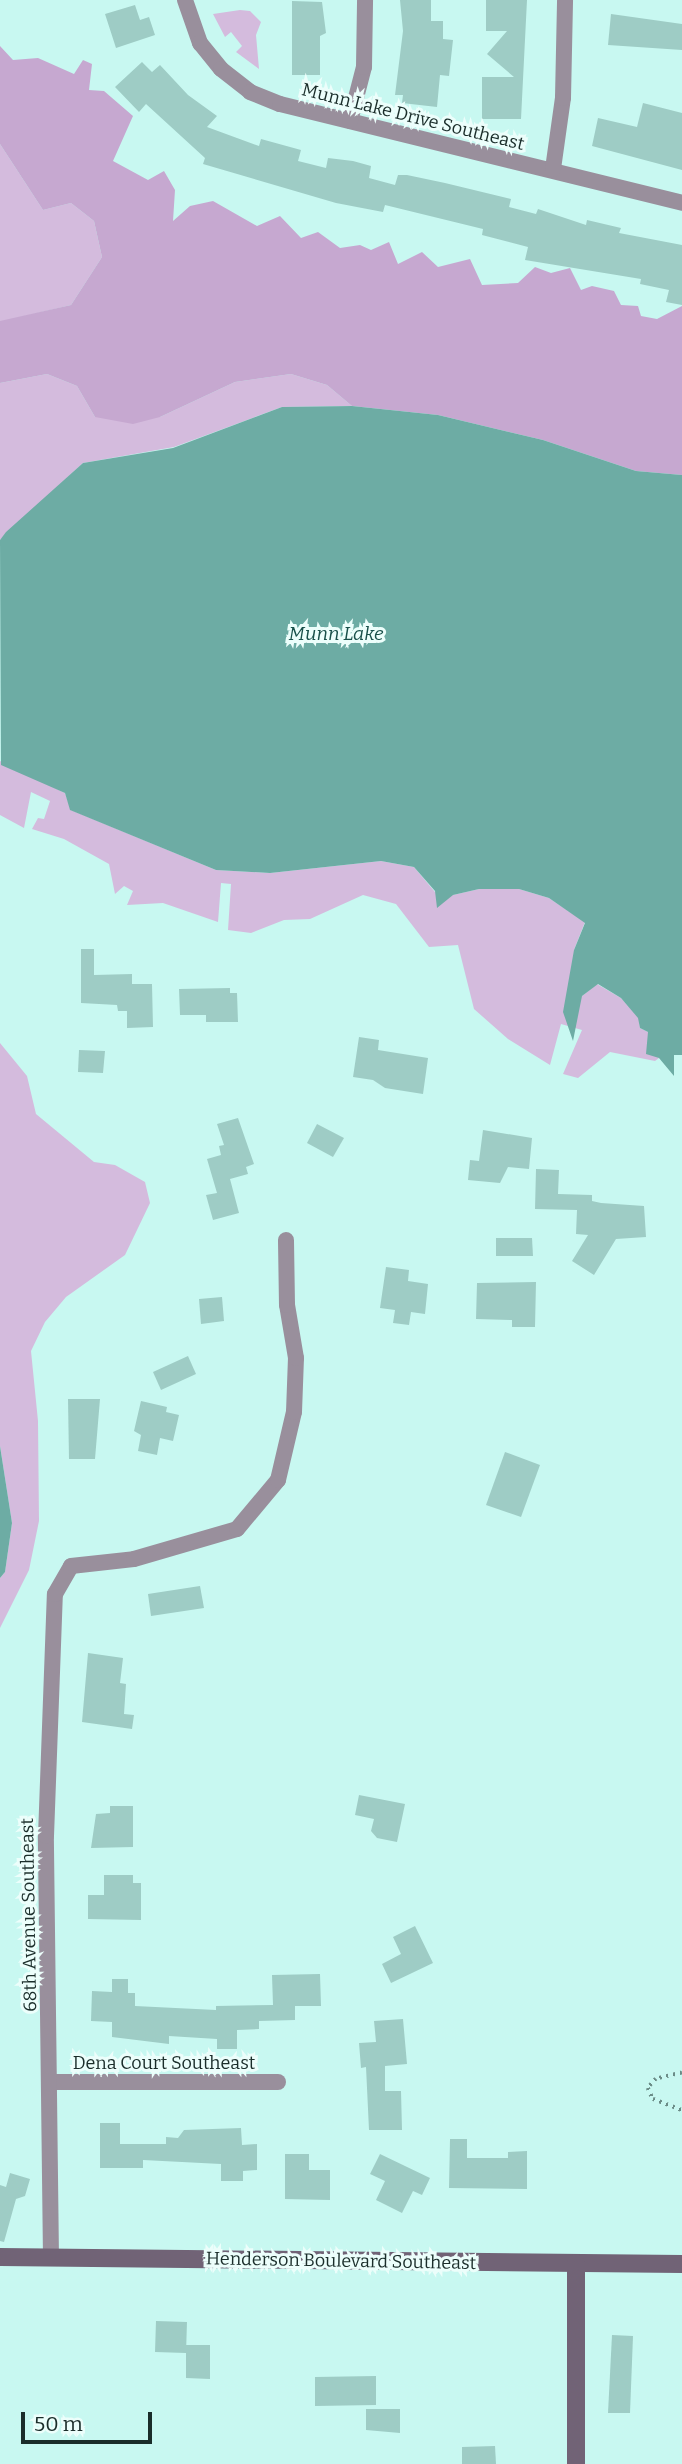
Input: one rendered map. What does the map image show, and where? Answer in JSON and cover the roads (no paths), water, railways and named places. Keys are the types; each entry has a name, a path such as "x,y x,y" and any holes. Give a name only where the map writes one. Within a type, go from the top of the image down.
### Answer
{"street":[{"name":"Munn Lake Drive Southeast","path":"185,0 200,43 235,82 279,104 682,203"},
{"path":"350,121 364,67 365,0"},
{"path":"553,170 564,98 565,0"},
{"name":"68th Avenue Southeast","path":"51,2258 46,1836 55,1594 63,1573 71,1566 134,1559 237,1529 278,1480 294,1412 296,1358 287,1305 286,1240"},
{"name":"Dena Court Southeast","path":"50,2081 278,2082"},
{"name":"Henderson Boulevard Southeast","path":"0,2257 682,2264"},
{"path":"576,2263 576,2464"}],"water":[{"name":"Munn Lake","path":"352,406 438,415 543,440 636,471 682,475 682,1055 674,1055 674,1076 659,1058 646,1054 648,1032 640,1028 638,1018 621,998 598,984 582,996 573,1041 563,1012 574,950 585,923 549,898 519,889 479,889 453,895 437,908 435,891 414,867 381,861 270,873 216,870 70,810 65,793 1,765 0,540 6,532 83,463 173,448 282,407"},
{"path":"0,1446 12,1523 5,1572 0,1578"}]}
